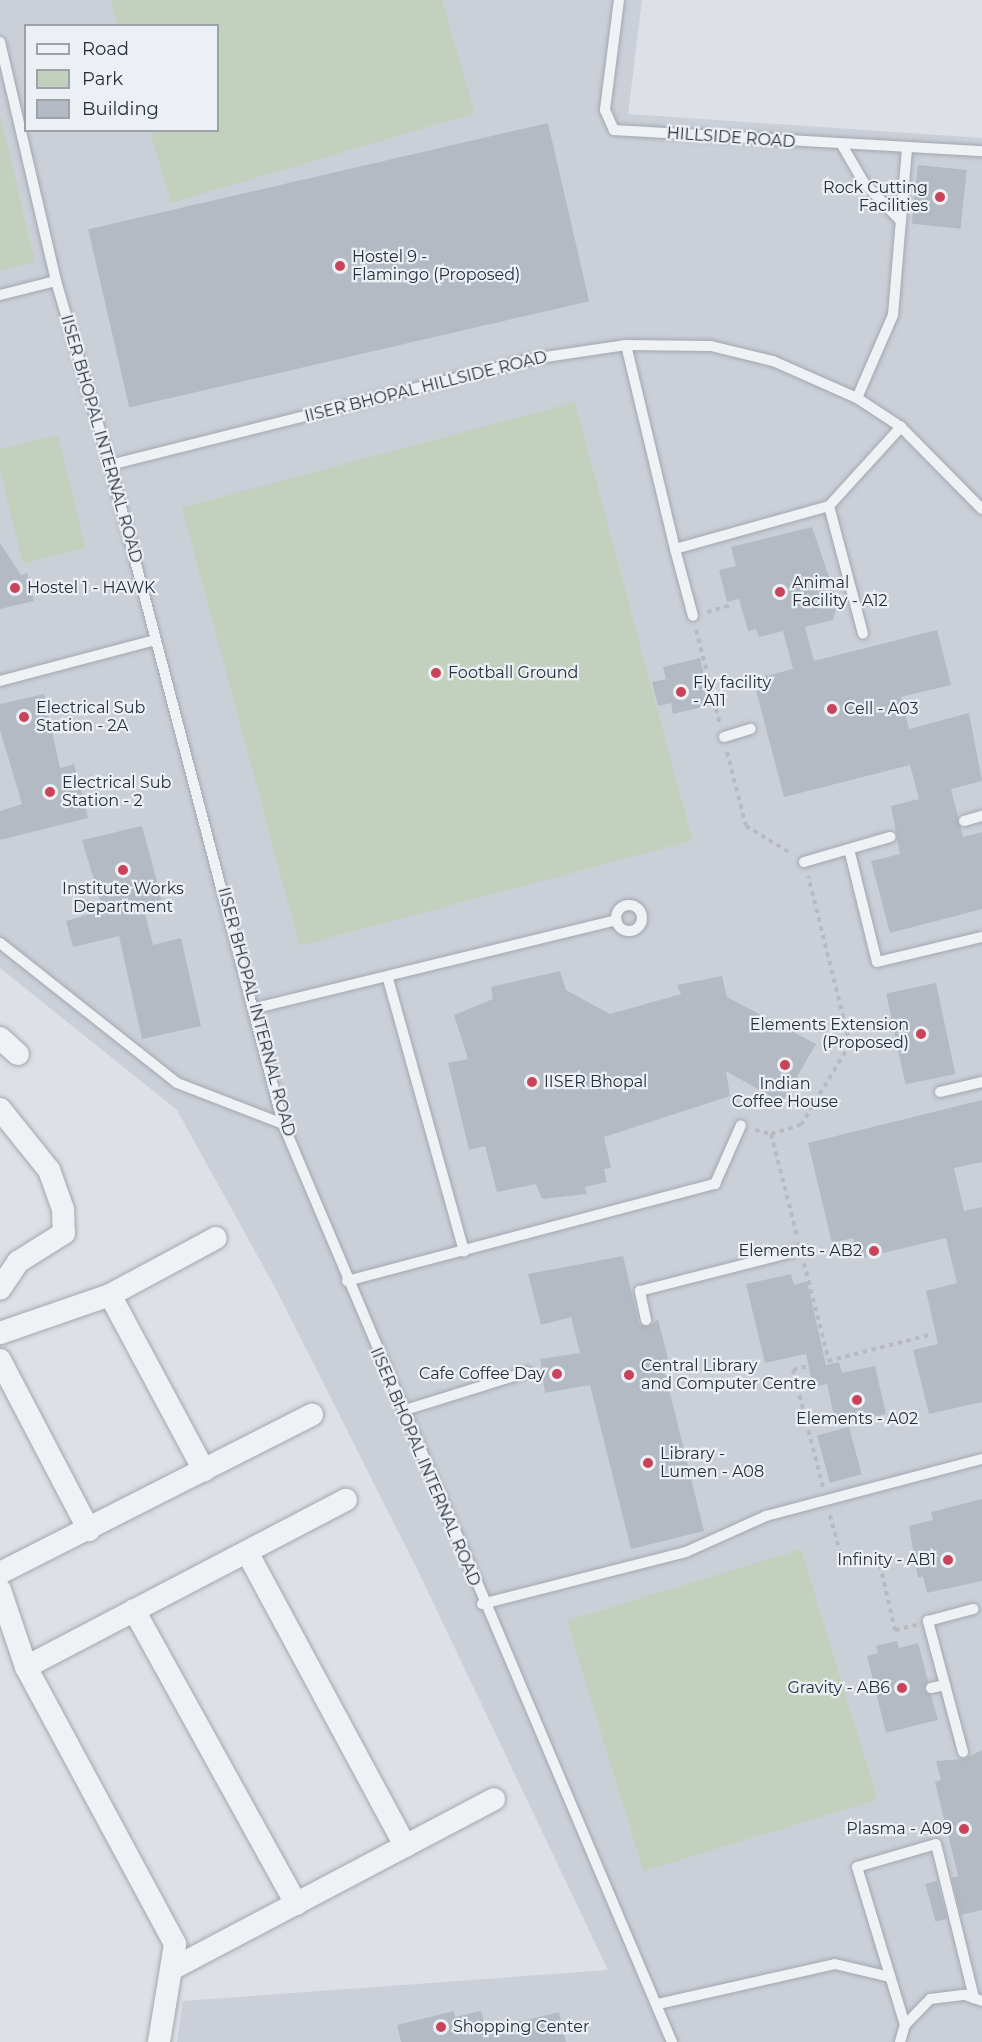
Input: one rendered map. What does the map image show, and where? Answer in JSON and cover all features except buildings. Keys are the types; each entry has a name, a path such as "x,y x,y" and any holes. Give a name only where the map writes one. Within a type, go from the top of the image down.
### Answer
{"street":[{"path":"0,1038 18,1054"},
{"path":"0,1109 50,1170 63,1209 64,1233 18,1262 0,1289"},
{"path":"0,1333 110,1295 216,1238"},
{"path":"110,1295 204,1470"},
{"path":"0,1360 89,1530"},
{"path":"0,1572 89,1530 312,1414"},
{"path":"26,1667 346,1500"},
{"path":"247,1552 405,1846"},
{"path":"0,1590 26,1667 175,1944 159,2042"},
{"path":"134,1610 296,1904"},
{"path":"172,1969 494,1800"}],"lane":[{"name":"HILLSIDE ROAD","path":"619,0 604,110 614,130 842,145 982,151"},
{"name":"IISER BHOPAL INTERNAL ROAD","path":"0,42 56,281 110,465 155,640 256,1008 283,1124 482,1604 658,2004 672,2042"},
{"path":"842,145 864,183 901,221"},
{"path":"857,398 893,315 907,148"},
{"path":"0,295 56,281"},
{"path":"626,345 693,616"},
{"name":"IISER BHOPAL HILLSIDE ROAD","path":"110,465 532,358 626,345 711,346 773,361 857,398 901,427 982,508"},
{"path":"675,549 829,506 901,427"},
{"path":"829,506 863,634"},
{"path":"0,681 155,640"},
{"path":"724,737 751,729"},
{"path":"964,821 982,816"},
{"path":"804,862 890,837"},
{"path":"849,849 877,963 982,937"},
{"path":"256,1008 388,979 616,920"},
{"path":"0,943 177,1083 283,1124"},
{"path":"388,979 464,1252"},
{"path":"940,1092 982,1082"},
{"path":"348,1281 715,1184 741,1125"},
{"path":"646,1320 640,1291 801,1250"},
{"path":"402,1411 527,1372"},
{"path":"482,1604 686,1552 766,1516 982,1459"},
{"path":"963,1752 928,1621 973,1609"},
{"path":"931,1688 945,1685"},
{"path":"900,2042 905,2025 930,2000 947,1994 978,2000 936,1844 857,1867 905,2025"},
{"path":"658,2004 835,1964 890,1977"}],"path":[{"path":"732,605 693,616 746,826 804,862 850,1044 801,1125 771,1134"},
{"path":"928,1621 895,1630 878,1556 843,1564 793,1370 929,1335"}],"shaded area":[{"path":"0,0 642,0 628,114 982,138 982,2042 177,2042 183,2001 608,1970 420,1575 279,1295 177,1110 0,968"}],"green space":[{"path":"111,0 442,0 475,113 171,203 150,132 219,132 219,24 118,24"},
{"path":"0,115 35,262 0,271"},
{"name":"Football Ground","path":"575,402 693,841 299,946 182,507"},
{"path":"58,435 86,548 23,564 0,471 0,449"},
{"path":"801,1549 878,1800 643,1871 567,1621"}],"place":[{"name":"Rock Cutting Facilities","path":"940,197"},
{"name":"Hostel 9 - Flamingo (Proposed)","path":"340,266"},
{"name":"Hostel 1 - HAWK","path":"15,588"},
{"name":"Animal Facility - A12","path":"780,592"},
{"name":"Football Ground","path":"436,673"},
{"name":"Fly facility - A11","path":"681,692"},
{"name":"Cell - A03","path":"832,709"},
{"name":"Electrical Sub Station - 2A","path":"24,717"},
{"name":"Electrical Sub Station - 2","path":"50,792"},
{"name":"Institute Works Department","path":"123,870"},
{"name":"Elements Extension (Proposed)","path":"921,1034"},
{"name":"Indian Coffee House","path":"785,1065"},
{"name":"IISER Bhopal","path":"532,1082"},
{"name":"Elements - AB2","path":"874,1251"},
{"name":"Cafe Coffee Day","path":"557,1374"},
{"name":"Central Library and Computer Centre","path":"629,1375"},
{"name":"Elements - A02","path":"857,1400"},
{"name":"Library - Lumen - A08","path":"648,1463"},
{"name":"Infinity - AB1","path":"948,1560"},
{"name":"Gravity - AB6","path":"902,1688"},
{"name":"Plasma - A09","path":"964,1829"},
{"name":"Shopping Center","path":"441,2027"}]}
